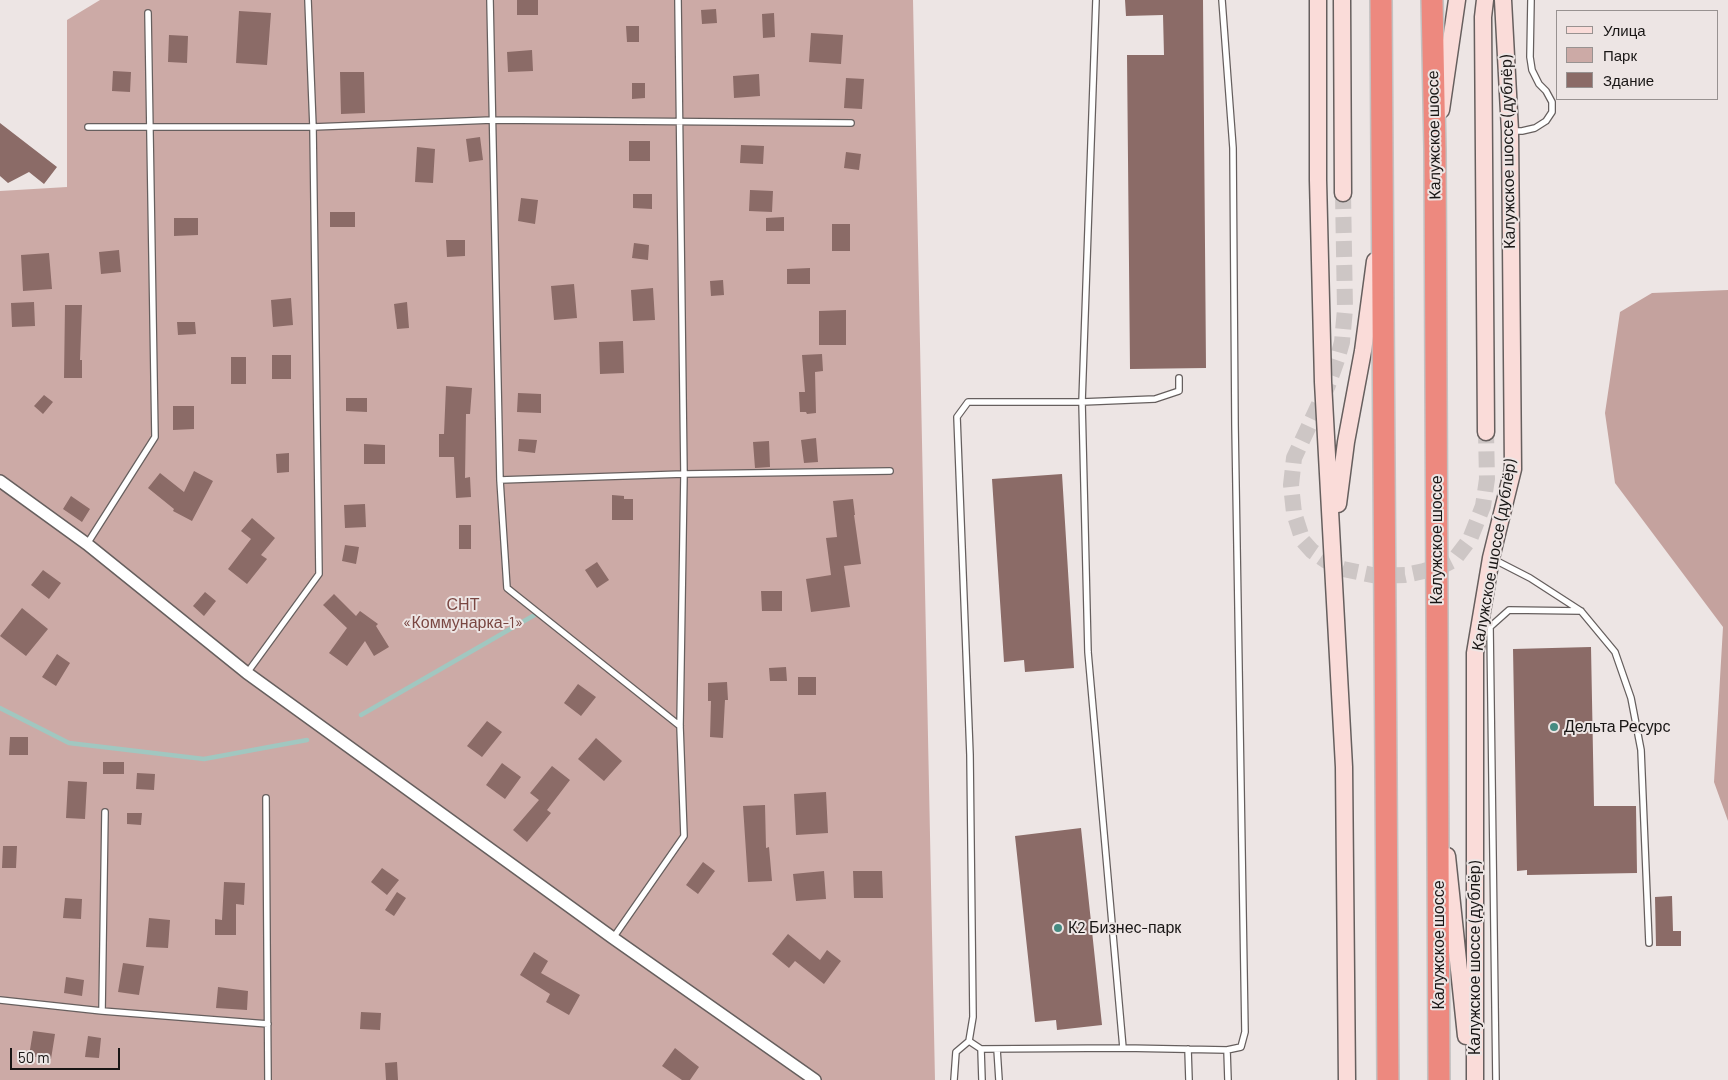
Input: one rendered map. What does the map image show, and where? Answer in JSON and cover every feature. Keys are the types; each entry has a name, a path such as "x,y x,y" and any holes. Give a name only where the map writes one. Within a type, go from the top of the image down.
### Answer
{"highway":[{"path":"1381,0 1388,1080"},
{"name":"Калужское шоссе","path":"1432,0 1435,149 1439,1080"}],"main road":[{"path":"1318,0 1318,180 1323,382 1344,767 1347,1080"},
{"path":"1342,0 1343,193"},
{"path":"1435,149 1458,0"},
{"path":"1485,0 1483,27 1486,432"},
{"name":"Калужское шоссе (дублёр)","path":"1475,1080 1475,653 1491,558 1513,469 1510,132 1503,0"},
{"path":"1333,544 1346,442 1363,351 1383,204"},
{"path":"1439,783 1470,1080"}],"street":[{"path":"0,481 87,544 247,673 613,938 815,1080"}],"lane":[{"path":"247,673 319,574 312,127 308,0"},
{"path":"490,0 500,480 506,588 680,726"},
{"path":"613,938 684,836 680,726 684,474 678,122 678,0"},
{"path":"1096,0 1082,402 1088,652 1123,1048"},
{"path":"969,1041 981,1049 1123,1048 1227,1050 1241,1047 1245,1032 1235,425 1233,148 1222,0"},
{"path":"1510,132 1536,128 1546,121 1552,112 1552,102 1532,70 1530,57 1531,0"},
{"path":"87,544 155,437 148,13"},
{"path":"88,127 312,127 492,120 850,123"},
{"path":"954,1080 956,1052 969,1041 973,1017 970,755 957,417 968,402 1082,402 1155,399 1179,391 1179,378"},
{"path":"500,480 684,474 890,471"},
{"path":"1491,558 1530,578 1580,611 1614,652 1631,698 1641,750 1649,943"},
{"path":"1496,1080 1490,627 1509,610 1580,611"},
{"path":"266,798 268,1080"},
{"path":"102,1011 104,812"},
{"path":"0,1000 102,1011 268,1024"},
{"path":"981,1049 982,1080"},
{"path":"997,1049 998,1080"},
{"path":"1188,1050 1188,1080"},
{"path":"1227,1050 1228,1080"}],"green space":[{"name":"СНТ «Коммунарка-1»","path":"100,0 913,0 935,1080 0,1080 0,191 67,187 67,20"}],"shaded area":[{"path":"1728,290 1728,821 1714,782 1723,627 1615,483 1605,413 1620,312 1652,293"}],"building":[{"path":"517,0 538,0 538,15 517,15"},
{"path":"1125,0 1203,0 1206,368 1130,369 1127,55 1164,55 1163,15 1126,16"},
{"path":"716,9 717,23 702,24 701,10"},
{"path":"239,11 271,13 267,65 236,63"},
{"path":"774,13 775,37 763,38 762,14"},
{"path":"626,26 639,26 639,42 627,42"},
{"path":"811,33 843,35 841,64 809,62"},
{"path":"169,35 188,36 187,63 168,62"},
{"path":"532,50 533,71 508,72 507,52"},
{"path":"113,71 131,72 130,92 112,91"},
{"path":"340,72 364,72 365,113 341,114"},
{"path":"759,74 760,96 734,98 733,76"},
{"path":"846,78 864,79 862,109 844,108"},
{"path":"632,83 645,83 645,98 632,99"},
{"path":"0,123 57,167 44,184 29,172 8,183 0,176"},
{"path":"480,137 483,160 469,162 466,139"},
{"path":"629,141 650,141 650,161 629,161"},
{"path":"741,145 764,146 763,164 740,163"},
{"path":"417,147 435,149 433,183 415,182"},
{"path":"846,152 861,154 859,170 844,168"},
{"path":"750,190 773,191 772,212 749,211"},
{"path":"633,194 652,194 652,209 633,208"},
{"path":"521,198 538,200 535,224 518,221"},
{"path":"330,212 355,212 355,227 330,227"},
{"path":"784,217 784,231 766,231 766,218"},
{"path":"174,218 198,218 198,235 174,236"},
{"path":"832,224 850,224 850,251 832,251"},
{"path":"446,240 465,240 465,256 447,257"},
{"path":"634,243 649,245 648,260 632,258"},
{"path":"119,250 121,272 101,274 99,252"},
{"path":"49,253 52,289 23,291 21,255"},
{"path":"810,268 810,284 787,284 787,269"},
{"path":"723,280 724,295 711,296 710,281"},
{"path":"574,284 577,318 554,320 551,286"},
{"path":"653,288 655,320 633,321 631,290"},
{"path":"291,298 293,325 273,327 271,300"},
{"path":"34,302 35,326 12,327 11,303"},
{"path":"407,302 409,328 397,329 394,304"},
{"path":"65,305 82,305 80,360 82,360 82,378 64,378"},
{"path":"846,310 846,345 819,345 819,311"},
{"path":"177,322 195,322 196,334 178,335"},
{"path":"623,341 624,373 600,374 599,342"},
{"path":"822,354 823,371 815,372 816,413 807,414 806,412 800,412 799,392 805,392 802,355"},
{"path":"272,355 291,355 291,379 272,379"},
{"path":"231,357 246,357 246,384 231,384"},
{"path":"446,386 472,388 470,414 466,414 465,478 470,477 471,497 456,498 454,457 439,457 439,434 444,434"},
{"path":"518,393 541,394 541,413 517,412"},
{"path":"44,395 53,402 43,414 34,406"},
{"path":"346,398 367,398 367,412 346,411"},
{"path":"173,406 194,406 194,429 173,430"},
{"path":"816,438 818,462 804,463 801,440"},
{"path":"519,439 537,440 535,453 518,451"},
{"path":"769,441 770,467 755,468 753,442"},
{"path":"364,444 385,445 385,464 364,464"},
{"path":"289,453 289,472 277,473 276,454"},
{"path":"194,471 213,481 192,521 173,511 174,509 148,488 160,473 184,492"},
{"path":"1062,474 1074,668 1025,672 1024,660 1004,662 992,479"},
{"path":"612,495 624,496 624,499 633,499 633,520 612,520"},
{"path":"71,496 90,509 82,522 63,509"},
{"path":"853,499 861,564 844,566 850,607 811,612 806,579 831,575 826,538 837,537 833,501"},
{"path":"365,504 366,527 345,528 344,505"},
{"path":"252,518 275,538 261,555 267,559 247,584 228,569 251,539 241,531"},
{"path":"459,525 471,525 471,549 459,549"},
{"path":"345,545 359,547 356,564 342,561"},
{"path":"597,562 609,580 597,588 585,570"},
{"path":"43,570 61,583 49,599 31,585"},
{"path":"761,591 782,591 782,611 762,611"},
{"path":"205,592 216,601 204,616 193,606"},
{"path":"334,594 356,616 360,611 378,624 376,626 389,647 374,656 365,641 347,666 329,653 347,628 323,605"},
{"path":"22,608 48,629 26,656 0,636"},
{"name":"Дельта Ресурс","path":"1591,647 1594,806 1636,806 1637,873 1527,875 1527,870 1517,871 1513,649"},
{"path":"57,654 70,663 56,686 42,677"},
{"path":"786,667 787,681 770,681 769,668"},
{"path":"798,677 816,677 816,695 798,695"},
{"path":"727,682 728,700 725,700 723,738 710,737 711,701 708,701 708,683"},
{"path":"578,684 596,697 581,716 564,703"},
{"path":"487,721 502,732 482,757 467,746"},
{"path":"10,737 28,737 28,755 9,755"},
{"path":"596,738 622,761 604,781 578,759"},
{"path":"103,762 124,762 124,774 103,774"},
{"path":"502,763 521,777 505,799 486,785"},
{"path":"552,766 570,780 547,810 551,813 527,842 513,830 539,800 530,793"},
{"path":"137,773 155,774 154,790 136,789"},
{"path":"68,781 87,782 85,819 66,818"},
{"path":"826,792 828,833 796,835 794,794"},
{"path":"765,805 766,848 769,847 772,881 748,882 743,806"},
{"path":"127,813 142,813 141,825 127,824"},
{"name":"К2 Бизнес-парк","path":"1081,828 1102,1025 1057,1030 1056,1020 1035,1022 1015,836"},
{"path":"3,846 17,846 16,868 2,868"},
{"path":"703,862 715,871 698,894 686,885"},
{"path":"382,868 399,880 387,895 371,882"},
{"path":"824,871 826,899 796,901 793,874"},
{"path":"853,871 882,871 883,898 854,898"},
{"path":"224,882 245,883 244,905 236,904 236,935 215,935 215,919 222,920"},
{"path":"397,892 406,898 394,916 385,910"},
{"path":"1672,896 1673,931 1681,931 1681,946 1656,946 1655,897"},
{"path":"65,898 82,899 81,919 63,918"},
{"path":"149,918 170,920 168,948 146,947"},
{"path":"788,934 820,960 827,950 841,961 824,984 795,961 789,968 772,954"},
{"path":"534,952 548,961 541,973 580,995 569,1015 546,1002 550,994 520,975"},
{"path":"123,963 144,966 139,995 118,992"},
{"path":"66,977 84,980 82,996 64,993"},
{"path":"218,987 248,991 247,1010 216,1008"},
{"path":"361,1012 381,1013 380,1030 360,1029"},
{"path":"33,1031 55,1034 51,1059 29,1056"},
{"path":"88,1036 101,1038 99,1058 85,1057"},
{"path":"675,1048 699,1067 690,1080 682,1080 662,1066"},
{"path":"397,1062 398,1080 386,1080 385,1063"}],"waterway":[{"path":"361,715 538,613"},
{"path":"0,708 69,743 204,759 307,740"}],"tunnel":[{"path":"1343,193 1345,309 1342,342 1328,385 1294,458 1291,485 1294,513 1303,541 1312,551 1343,569 1377,576 1405,575 1444,565 1454,560 1470,539 1483,506 1487,479 1486,432"}],"place":[{"name":"Дельта Ресурс","path":"1554,727"},
{"name":"К2 Бизнес-парк","path":"1058,928"}]}
